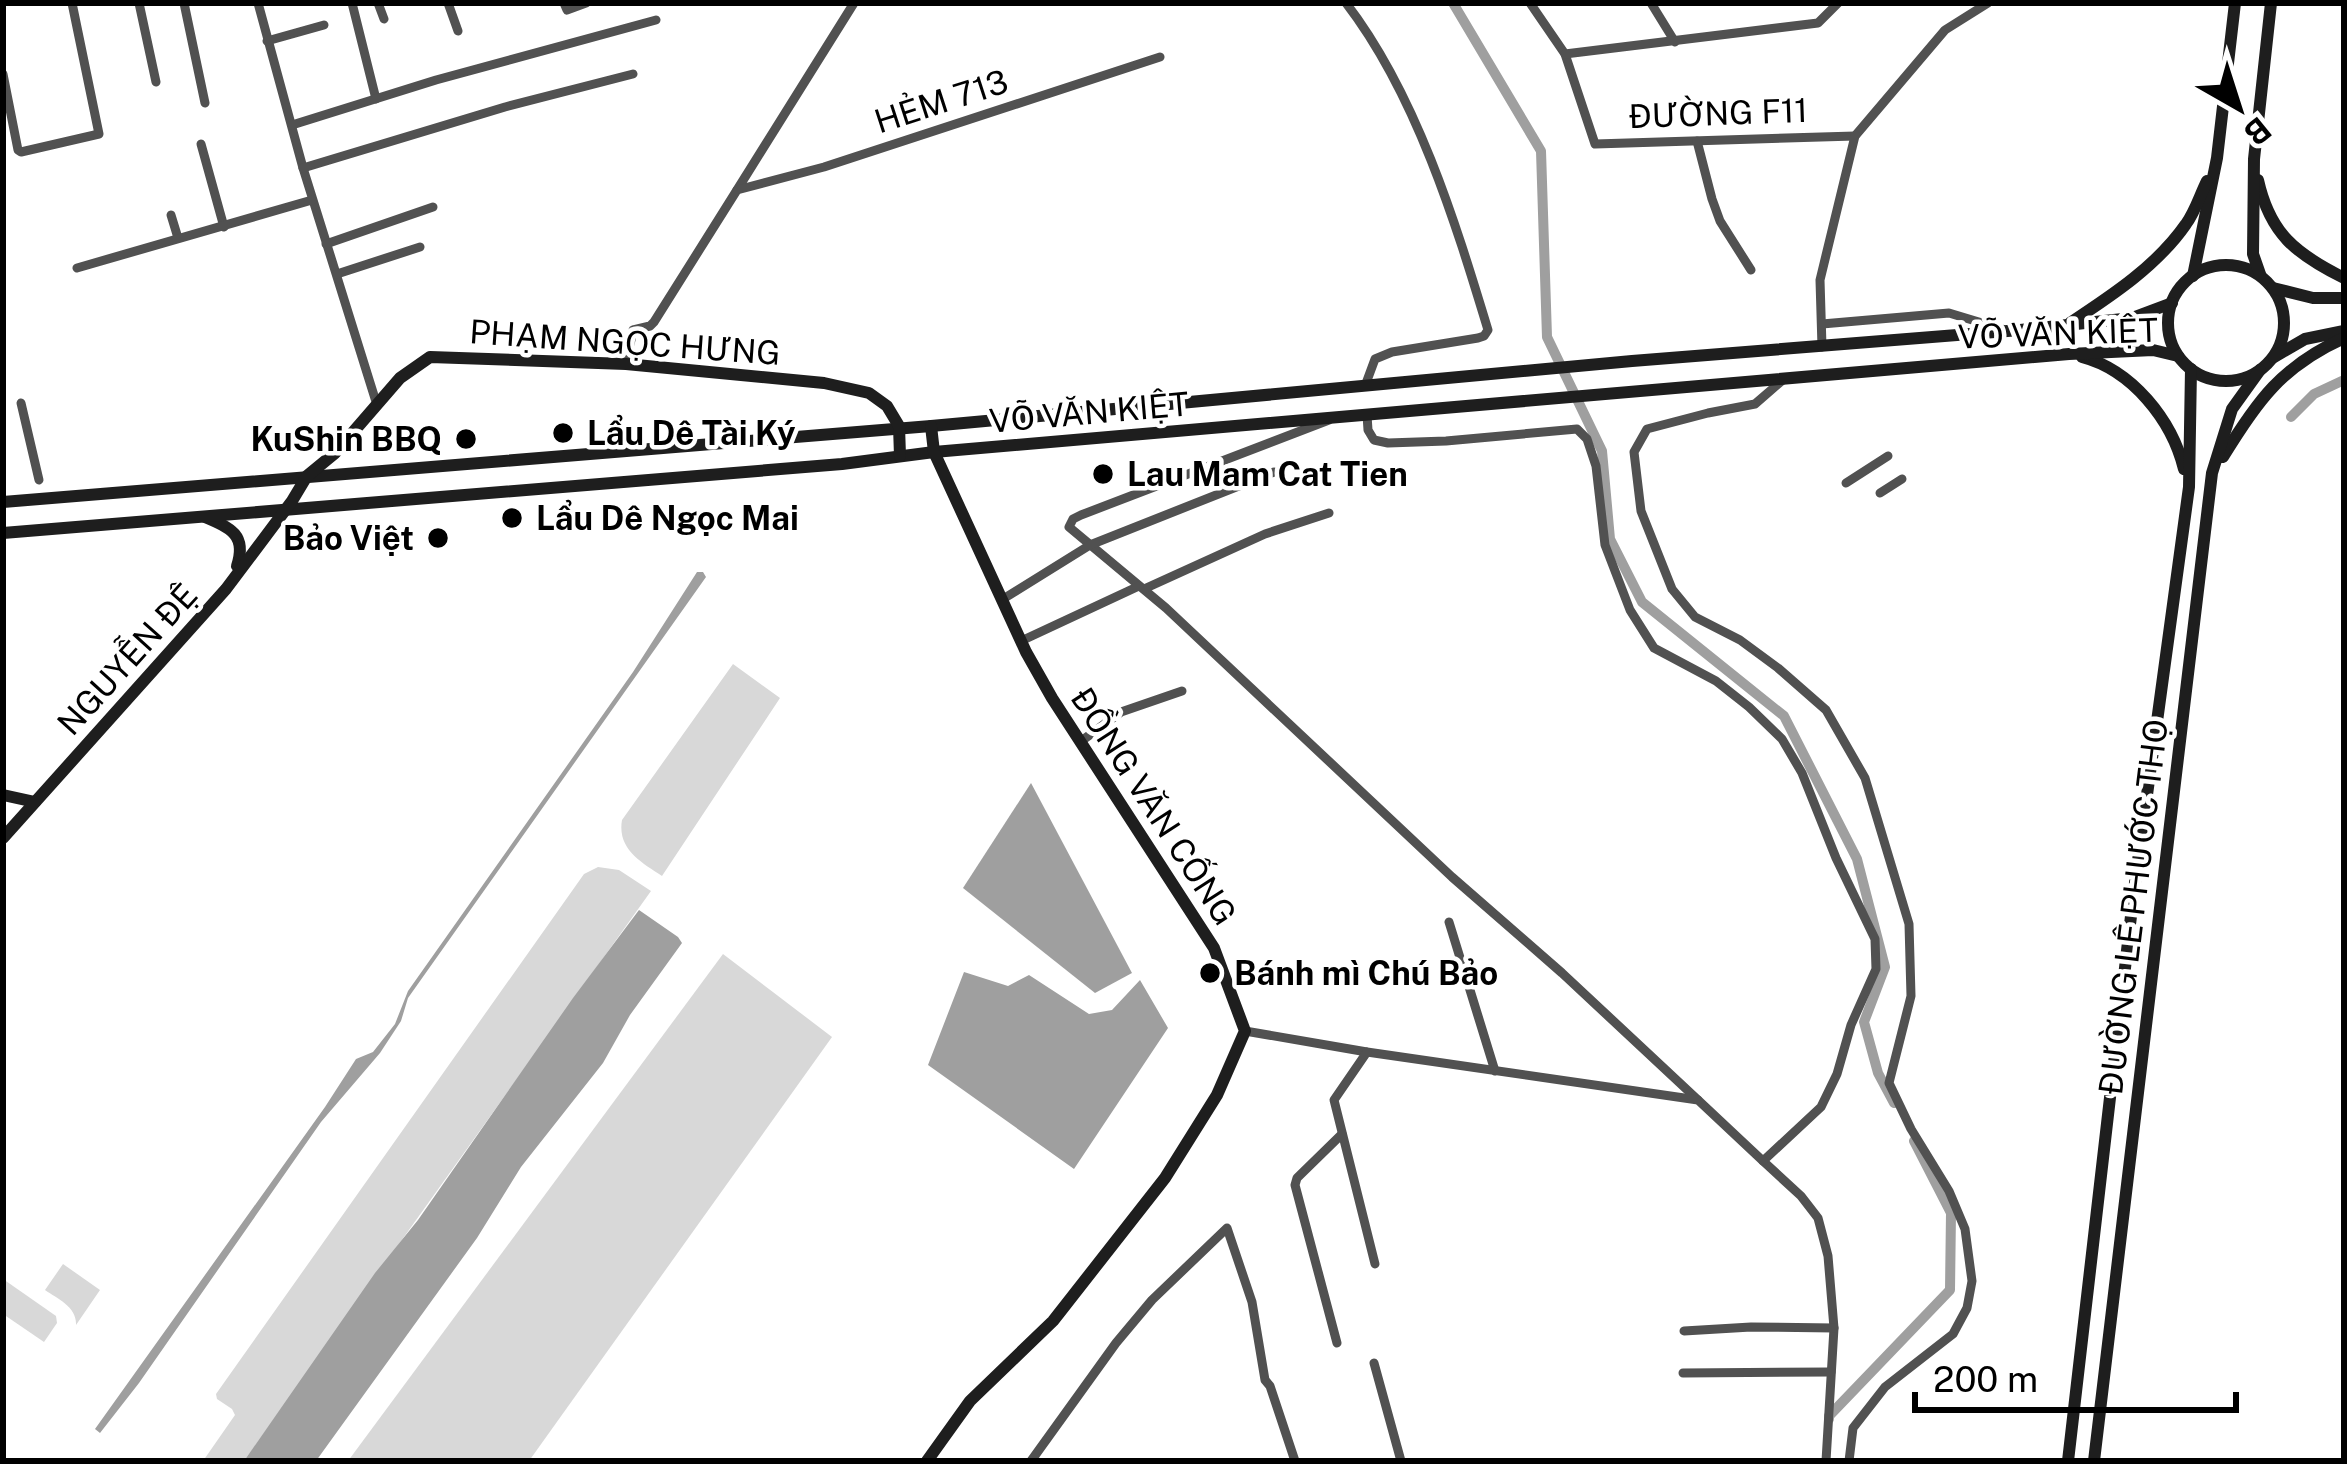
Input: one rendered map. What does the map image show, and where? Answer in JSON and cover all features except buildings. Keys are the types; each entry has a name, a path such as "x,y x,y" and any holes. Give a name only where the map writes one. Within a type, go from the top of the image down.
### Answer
{"street":[{"path":"3,134 21,152 99,134 72,3"},
{"path":"139,3 156,82"},
{"path":"184,3 205,103"},
{"path":"258,3 312,200 377,405"},
{"path":"352,3 376,99"},
{"path":"378,3 384,19"},
{"path":"448,3 458,31"},
{"path":"564,3 567,10 586,3"},
{"path":"626,364 633,331 654,322 854,3"},
{"path":"1346,3 1372,38 1397,86 1442,193 1488,330 1478,338 1375,359 1365,386"},
{"name":"ĐƯỜNG F11","path":"1529,3 1565,54 1595,144 1855,136"},
{"path":"1651,3 1675,42"},
{"path":"1565,54 1818,23 1838,3"},
{"path":"1822,347 1820,280 1855,136 1945,30 1988,3"},
{"path":"2193,276 2217,158 2235,3"},
{"path":"2260,275 2252,254 2254,160 2271,3"},
{"path":"292,125 656,20"},
{"path":"267,41 324,25"},
{"name":"HẺM 713","path":"737,190 824,167 1160,57"},
{"path":"3,74 16,144"},
{"path":"303,168 633,74"},
{"path":"1697,141 1720,221 1751,270"},
{"path":"201,145 224,227"},
{"path":"2066,325 2108,298 2176,236 2189,221 2217,158"},
{"path":"2254,160 2269,217 2307,257 2344,278"},
{"path":"77,268 312,200"},
{"path":"326,244 433,207"},
{"path":"171,214 178,238"},
{"path":"337,274 420,247"},
{"path":"2227,265 2260,275 2273,288 2284,322 2282,341 2273,357 2260,370 2225,381 2191,369 2171,340 2168,321 2180,288 2209,268 2227,265"},
{"path":"2273,288 2313,298 2344,298"},
{"name":"VÕ VĂN KIỆT","path":"3,502 2007,331 2132,319 2172,303"},
{"path":"1822,324 1949,313 2007,331"},
{"path":"2273,357 2305,339 2344,334"},
{"path":"2212,473 2254,406 2281,379 2344,334"},
{"name":"VÕ VĂN KIỆT","path":"3,532 819,466 934,452 2069,354 2153,350 2179,356"},
{"path":"2069,354 2116,371 2144,396 2182,459 2188,487"},
{"name":"PHẠM NGỌC HƯNG","path":"307,476 335,454 400,377 430,357 626,364 824,383 869,394 887,406 899,426"},
{"name":"ĐƯỜNG LÊ PHƯỚC THỌ","path":"2068,1461 2134,890 2188,487 2191,369"},
{"name":"ĐƯỜNG LÊ PHƯỚC THỌ","path":"2094,1461 2212,473 2232,409 2260,370"},
{"path":"1785,378 1755,404 1647,429 1634,452 1641,511 1672,589 1695,617 1740,640 1826,710 1864,778 1909,924 1911,996 1889,1083 1965,1229 1972,1281 1953,1334 1885,1387 1853,1428 1849,1461"},
{"path":"21,403 39,480"},
{"path":"1367,415 1374,440 1388,443 1577,429 1587,439 1596,466 1606,545 1630,610 1654,648 1716,681 1749,707 1782,739 1802,772 1875,940 1876,969 1821,1107 1763,1161"},
{"path":"1337,417 1077,517 1069,527 1142,588 1801,1196 1818,1218 1828,1256 1834,1328 1826,1461"},
{"name":"ĐỒNG VĂN CỐNG","path":"931,425 934,452 1022,641 1052,698 1214,948 1245,1031"},
{"path":"899,426 900,456"},
{"path":"1846,483 1888,456"},
{"path":"1004,599 1090,545 1274,472"},
{"name":"NGUYỄN ĐỆ","path":"3,838 226,589 307,476"},
{"path":"1880,493 1902,479"},
{"path":"1022,641 1264,534 1329,513"},
{"path":"204,516 238,537 242,549 226,589"},
{"path":"1080,742 1121,712 1182,691"},
{"path":"3,796 35,802"},
{"path":"1450,922 1495,1071"},
{"path":"927,1461 970,1401 1053,1322 1165,1178 1216,1095 1245,1031 1699,1100"},
{"path":"1366,1052 1334,1100 1376,1264"},
{"path":"1337,1343 1295,1185 1342,1134"},
{"path":"1031,1461 1140,1314 1227,1228 1252,1302 1265,1380 1295,1461"},
{"path":"1684,1331 1834,1328"},
{"path":"1374,1363 1401,1461"},
{"path":"1683,1372 1831,1372"}],"shaded area":[{"path":"697,572 706,577 408,998 401,1021 380,1053 321,1122 100,1433 95,1429 356,1059 373,1052 395,1024 408,991 633,672"},
{"path":"733,664 780,698 662,876 627,847 622,820"},
{"path":"1031,783 1132,973 1095,993 963,888"},
{"path":"598,867 619,870 651,891 244,1461 203,1461 235,1415 216,1394 584,874"},
{"path":"639,910 682,943 630,1015 603,1063 521,1167 477,1238 316,1461 244,1461 375,1273 418,1220"},
{"path":"723,954 832,1037 529,1461 348,1461"},
{"path":"964,972 1008,986 1029,975 1089,1014 1112,1010 1140,980 1168,1028 1074,1169 928,1065"},
{"path":"63,1264 100,1290 76,1325 70,1308 45,1290"},
{"path":"3,1279 56,1316 57,1323 44,1342 3,1314"}],"waterway":[{"path":"1453,3 1541,151 1547,337 1602,451 1610,539 1642,602 1784,716 1857,859 1885,967 1864,1022 1878,1073 1894,1103"},
{"path":"2291,417 2314,394 2344,380"},
{"path":"1829,1419 1950,1290 1951,1213 1914,1141"}],"place":[{"name":"Lẩu Dê Tài Ký","path":"563,433"},
{"name":"KuShin BBQ","path":"466,439"},
{"name":"Lau Mam Cat Tien","path":"1103,474"},
{"name":"Lẩu Dê Ngọc Mai","path":"512,518"},
{"name":"Bảo Việt","path":"438,538"},
{"name":"Bánh mì Chú Bảo","path":"1210,973"}]}
